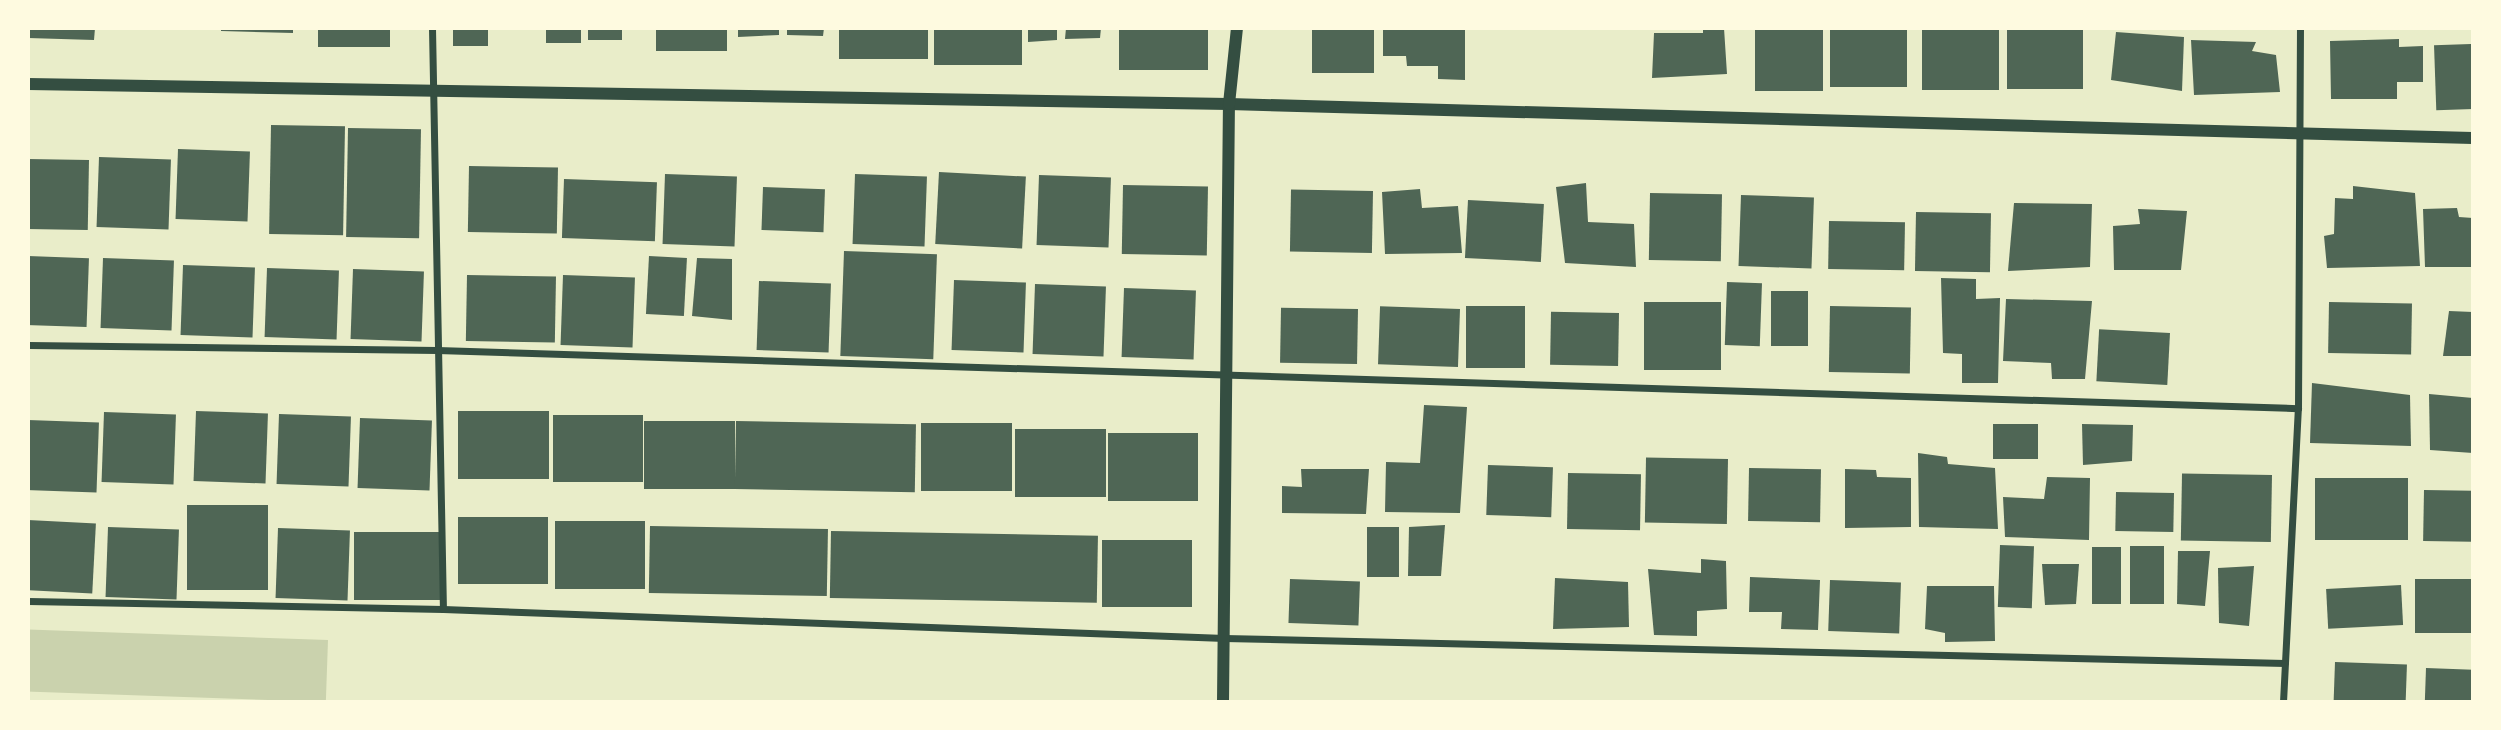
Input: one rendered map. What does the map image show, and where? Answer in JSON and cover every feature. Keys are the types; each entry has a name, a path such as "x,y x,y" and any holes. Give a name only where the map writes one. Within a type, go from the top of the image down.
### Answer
{"street":[{"path":"432,28 443,608"},
{"path":"1223,702 1229,104 1237,28"},
{"path":"2283,702 2298,408 2297,131 2300,28"},
{"path":"28,83 1229,104 2297,131 2473,138"},
{"path":"28,345 437,350 1225,377 2298,408"},
{"path":"28,601 443,608 1224,638 2285,663"}],"green space":[{"path":"28,630 328,640 326,702 28,692"}],"building":[{"path":"28,28 95,28 94,40 28,38"},
{"path":"221,28 293,28 293,33 221,31"},
{"path":"318,28 390,28 390,47 318,47"},
{"path":"453,28 488,28 488,46 453,46"},
{"path":"546,28 581,28 581,43 546,43"},
{"path":"588,28 622,28 622,40 588,40"},
{"path":"656,28 727,28 727,51 656,51"},
{"path":"738,28 779,28 779,35 738,37"},
{"path":"787,28 824,28 823,36 787,35"},
{"path":"839,28 928,28 928,59 839,59"},
{"path":"934,28 1022,28 1022,65 934,65"},
{"path":"1028,28 1057,28 1057,40 1028,42"},
{"path":"1066,28 1101,28 1100,38 1065,39"},
{"path":"1119,28 1208,28 1208,70 1119,70"},
{"path":"1312,28 1374,28 1374,73 1312,73"},
{"path":"1383,28 1465,28 1465,80 1438,79 1438,66 1407,66 1406,56 1383,56"},
{"path":"1703,28 1724,28 1727,74 1652,78 1654,33 1703,33"},
{"path":"1755,28 1823,28 1823,91 1755,91"},
{"path":"1830,28 1907,28 1907,87 1830,87"},
{"path":"1922,28 1999,28 1999,90 1922,90"},
{"path":"2007,28 2083,28 2083,89 2007,89"},
{"path":"2116,32 2184,37 2182,91 2111,80"},
{"path":"2399,39 2399,47 2423,46 2423,82 2397,82 2397,99 2331,99 2330,41"},
{"path":"2191,40 2256,42 2252,51 2276,55 2280,92 2194,95"},
{"path":"2471,44 2473,109 2436,110 2434,45"},
{"path":"271,125 345,126 343,235 269,234"},
{"path":"348,128 421,129 419,238 346,237"},
{"path":"178,149 250,152 248,221 176,219"},
{"path":"99,157 171,160 169,229 97,227"},
{"path":"28,159 89,160 88,230 28,229"},
{"path":"469,166 558,168 557,234 468,232"},
{"path":"939,172 1026,177 1022,248 935,244"},
{"path":"665,174 737,177 735,246 663,244"},
{"path":"855,174 927,177 925,246 853,244"},
{"path":"1039,175 1111,178 1109,247 1037,245"},
{"path":"564,179 657,182 655,241 562,238"},
{"path":"1586,183 1588,222 1634,224 1636,267 1565,263 1556,187"},
{"path":"1123,185 1208,186 1207,255 1122,254"},
{"path":"2353,186 2415,193 2420,266 2327,268 2324,236 2334,234 2335,198 2353,199"},
{"path":"763,187 825,189 823,232 761,230"},
{"path":"1420,189 1422,208 1458,206 1462,253 1385,254 1382,192"},
{"path":"1291,190 1373,191 1372,253 1290,252"},
{"path":"1650,193 1722,194 1721,261 1649,260"},
{"path":"1741,195 1814,198 1811,269 1739,266"},
{"path":"1468,200 1544,204 1541,262 1465,258"},
{"path":"2014,203 2092,204 2090,267 2008,271"},
{"path":"2457,208 2459,217 2473,218 2473,267 2425,267 2423,209"},
{"path":"2138,209 2187,211 2181,270 2114,270 2113,226 2140,224"},
{"path":"1916,212 1991,213 1990,272 1915,271"},
{"path":"1829,221 1905,222 1904,270 1828,269"},
{"path":"844,251 937,254 933,359 840,356"},
{"path":"28,256 89,258 87,327 28,325"},
{"path":"649,256 687,258 684,316 646,314"},
{"path":"103,258 174,260 172,330 101,328"},
{"path":"697,258 732,259 732,320 692,316"},
{"path":"183,265 255,268 253,337 181,335"},
{"path":"267,268 339,271 337,339 265,337"},
{"path":"353,269 424,271 422,341 351,339"},
{"path":"467,275 556,277 555,343 466,341"},
{"path":"563,275 635,278 633,347 561,345"},
{"path":"1941,278 1976,279 1976,299 2000,298 1998,383 1962,383 1962,354 1943,353"},
{"path":"954,280 1026,283 1024,352 952,350"},
{"path":"759,281 831,284 829,352 757,350"},
{"path":"1727,282 1762,283 1760,346 1725,345"},
{"path":"1035,284 1106,286 1104,356 1033,354"},
{"path":"1124,288 1196,291 1194,359 1122,357"},
{"path":"1771,291 1808,291 1808,346 1771,346"},
{"path":"2006,299 2092,301 2085,379 2052,379 2051,363 2003,361"},
{"path":"1644,302 1721,302 1721,370 1644,370"},
{"path":"2329,302 2412,303 2411,354 2328,353"},
{"path":"1380,306 1460,309 1458,367 1378,364"},
{"path":"1466,306 1525,306 1525,368 1466,368"},
{"path":"1830,306 1911,307 1910,373 1829,372"},
{"path":"1281,308 1358,309 1357,364 1280,363"},
{"path":"2449,311 2473,312 2473,356 2443,356"},
{"path":"1551,312 1619,313 1618,366 1550,365"},
{"path":"2099,329 2170,333 2167,385 2096,381"},
{"path":"2312,383 2410,395 2411,446 2310,443"},
{"path":"2429,394 2473,398 2473,453 2430,450"},
{"path":"1424,405 1467,407 1460,513 1385,512 1386,462 1420,463"},
{"path":"196,411 268,414 266,483 194,481"},
{"path":"458,411 549,411 549,479 458,479"},
{"path":"104,412 176,415 174,484 102,482"},
{"path":"279,414 351,417 349,486 277,484"},
{"path":"553,415 643,415 643,482 553,482"},
{"path":"360,418 432,421 430,490 358,488"},
{"path":"28,420 99,422 97,492 28,490"},
{"path":"644,421 735,421 735,489 644,489"},
{"path":"736,421 916,424 915,492 735,489"},
{"path":"921,423 1012,423 1012,491 921,491"},
{"path":"1993,424 2038,424 2038,459 1993,459"},
{"path":"2082,424 2133,425 2132,461 2083,465"},
{"path":"1015,429 1106,429 1106,497 1015,497"},
{"path":"1108,433 1198,433 1198,501 1108,501"},
{"path":"1918,453 1947,457 1948,464 1995,468 1998,529 1919,527"},
{"path":"1646,458 1728,459 1727,524 1645,523"},
{"path":"1488,465 1553,467 1551,517 1486,515"},
{"path":"1749,468 1821,469 1820,522 1748,521"},
{"path":"1301,469 1369,469 1366,514 1282,513 1282,486 1302,487"},
{"path":"1845,469 1876,470 1877,477 1911,478 1911,527 1845,528"},
{"path":"1568,473 1641,474 1640,530 1567,529"},
{"path":"2182,473 2272,475 2271,542 2181,540"},
{"path":"2047,477 2090,478 2089,540 2005,537 2003,497 2044,499"},
{"path":"2315,478 2408,478 2408,540 2315,540"},
{"path":"2424,490 2473,491 2472,542 2423,541"},
{"path":"2116,492 2174,493 2173,532 2115,531"},
{"path":"187,505 268,505 268,590 187,590"},
{"path":"458,517 548,517 548,584 458,584"},
{"path":"28,520 96,524 92,593 28,590"},
{"path":"555,521 645,521 645,589 555,589"},
{"path":"1445,525 1441,576 1408,576 1409,527"},
{"path":"650,526 828,529 827,596 649,593"},
{"path":"108,527 179,529 177,599 106,597"},
{"path":"1367,527 1399,527 1399,577 1367,577"},
{"path":"278,528 350,531 348,600 276,598"},
{"path":"831,531 1098,536 1097,603 830,598"},
{"path":"354,532 444,532 444,600 354,600"},
{"path":"1102,540 1192,540 1192,607 1102,607"},
{"path":"2000,545 2034,546 2032,608 1998,607"},
{"path":"2130,546 2164,546 2164,604 2130,604"},
{"path":"2092,547 2121,547 2121,604 2092,604"},
{"path":"2178,551 2210,551 2205,606 2177,604"},
{"path":"1701,559 1726,561 1727,609 1697,611 1697,636 1654,635 1648,569 1701,573"},
{"path":"2042,564 2079,564 2076,604 2045,605"},
{"path":"2254,566 2249,626 2219,623 2218,568"},
{"path":"1750,577 1820,580 1818,630 1781,629 1782,612 1749,612"},
{"path":"1555,578 1628,582 1629,627 1553,629"},
{"path":"1290,579 1360,581 1358,625 1288,623"},
{"path":"2415,579 2473,579 2473,633 2415,633"},
{"path":"1830,580 1901,582 1899,633 1828,631"},
{"path":"2401,585 2403,625 2328,629 2326,589"},
{"path":"1927,586 1994,586 1995,641 1945,642 1945,633 1925,629"},
{"path":"2335,662 2407,665 2406,702 2334,702"},
{"path":"2426,668 2473,670 2472,702 2425,702"}]}
